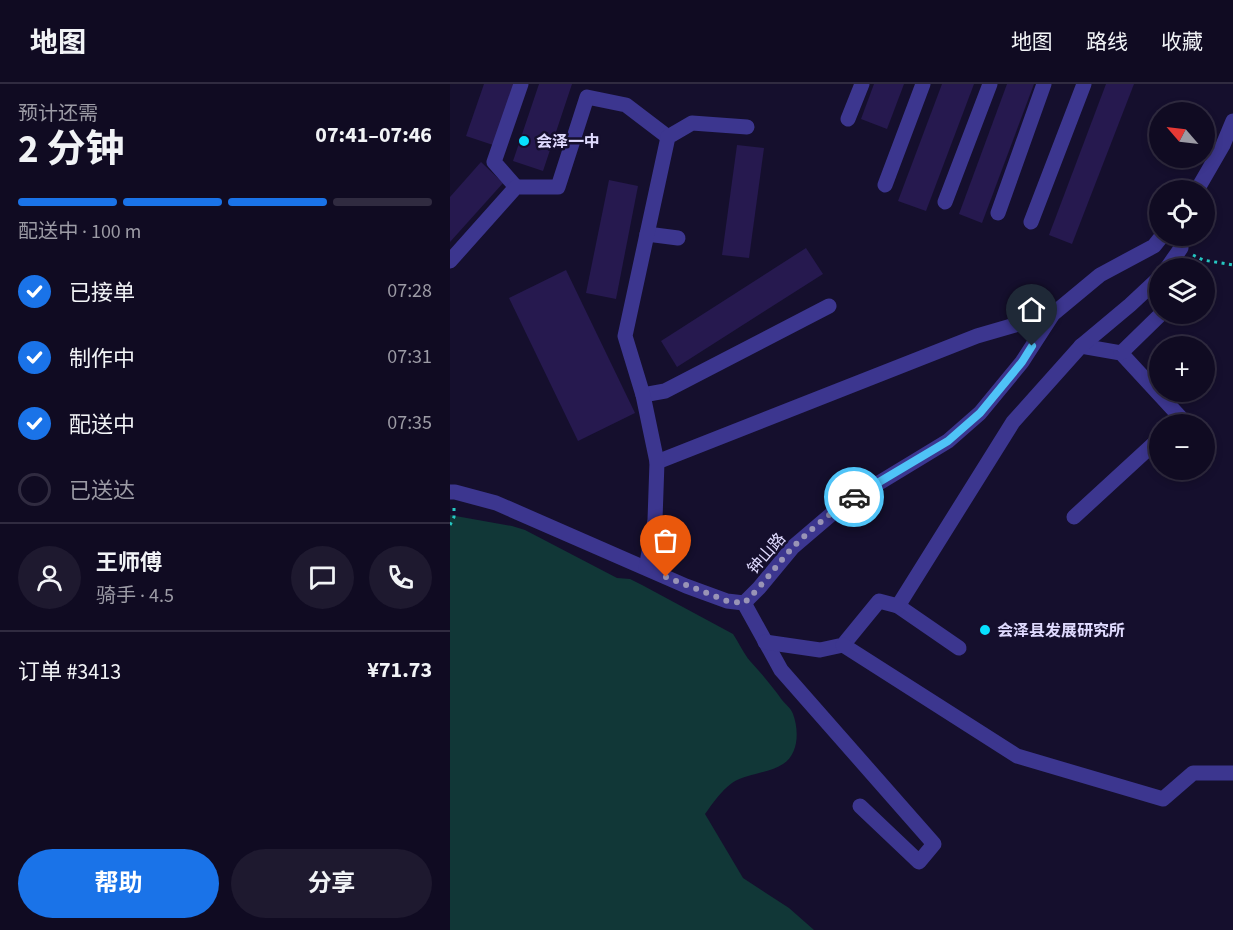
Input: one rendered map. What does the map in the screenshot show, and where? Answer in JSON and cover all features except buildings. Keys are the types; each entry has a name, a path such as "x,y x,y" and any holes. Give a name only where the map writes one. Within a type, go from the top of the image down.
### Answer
{"street":[{"path":"516,187 494,162 520,84"},
{"path":"848,119 862,84"},
{"path":"885,185 923,84"},
{"path":"945,202 990,84"},
{"path":"998,213 1044,84"},
{"path":"1030,222 1084,84"},
{"path":"450,261 516,187 558,187 588,96 626,105 668,137"},
{"path":"1203,180 1223,145 1233,121"},
{"path":"646,568 655,520 657,462 643,395 625,336 668,137 692,123 747,127"},
{"path":"647,234 678,238"},
{"name":"钟山路","path":"744,603 794,547 841,506 948,441 980,413 1022,362 1053,314 1100,275 1154,246"},
{"path":"1174,258 1181,248"},
{"path":"898,606 1012,422 1081,346 1149,287"},
{"path":"643,395 665,391 829,306"},
{"path":"657,462 978,336 1053,314"},
{"path":"1121,353 1151,324"},
{"path":"1081,346 1121,353 1177,414"},
{"path":"1074,517 1149,448"},
{"path":"450,492 496,502 686,586 727,601 744,603 781,670 934,844 919,862 860,806"},
{"path":"765,642 820,650 843,645 879,601 898,606 959,648"},
{"path":"843,645 1017,756 1162,799 1193,773 1233,773"}],"path":[{"path":"1181,248 1203,260 1233,266"}],"green space":[{"path":"450,515 525,530 617,578 630,579 642,585 733,634 748,658 791,710 797,734 795,748 783,764 732,783 720,794 705,814 743,878 789,908 814,930 450,930"}],"way so far":[{"path":"666,577 727,601 744,603 794,547 854,497"}],"place":[{"name":"会泽一中","path":"524,141"},
{"name":"会泽县发展研究所","path":"985,630"}],"route":[{"path":"854,497 948,441 980,413 1022,362 1032,346"}]}
